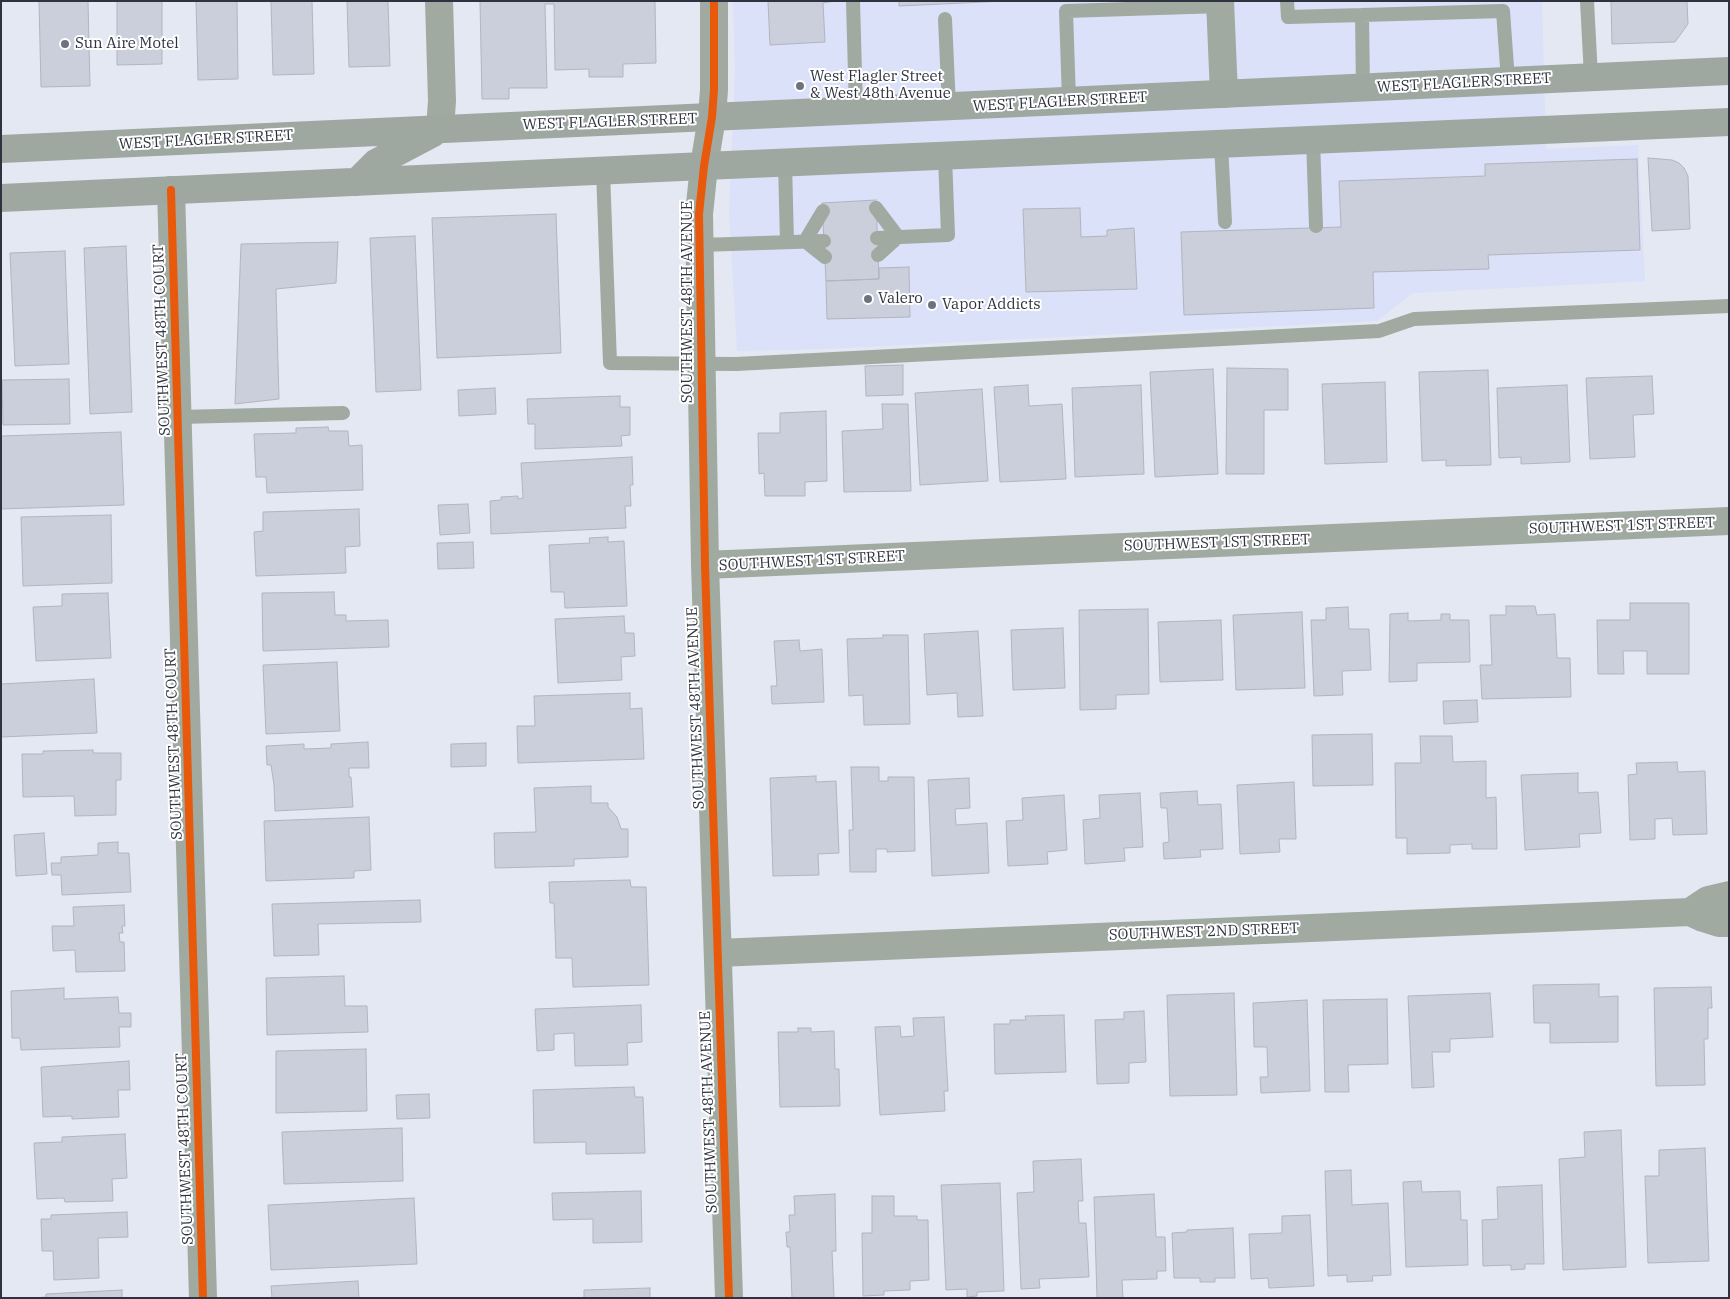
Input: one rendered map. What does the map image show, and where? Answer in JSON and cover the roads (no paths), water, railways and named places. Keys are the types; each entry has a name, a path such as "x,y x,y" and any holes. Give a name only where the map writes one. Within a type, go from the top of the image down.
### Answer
{"main road":[{"name":"WEST FLAGLER STREET","path":"1,149 1729,71"},
{"path":"1,198 1729,122"},
{"path":"357,182 376,163 440,129"}],"street":[{"path":"439,1 442,101 440,129"},
{"name":"SOUTHWEST 48TH AVENUE","path":"714,1 715,67 712,117 699,214 705,565 729,1298"},
{"path":"1221,3 1224,94"},
{"name":"SOUTHWEST 48TH COURT","path":"171,190 203,1298"},
{"name":"SOUTHWEST 1ST STREET","path":"705,565 1729,521"},
{"name":"SOUTHWEST 2ND STREET","path":"1690,912 1708,900 1729,895"},
{"name":"SOUTHWEST 2ND STREET","path":"718,952 1690,912 1719,923 1729,923"}],"lane":[{"path":"853,1 856,111"},
{"path":"1287,1 1288,17 1503,11 1508,81"},
{"path":"1587,1 1591,77"},
{"path":"1069,100 1066,11 1221,3"},
{"path":"1362,15 1363,88"},
{"path":"945,18 949,107"},
{"path":"1313,140 1316,226"},
{"path":"1221,144 1225,222"},
{"path":"877,238 948,235 945,156"},
{"path":"785,163 786,242"},
{"path":"603,171 610,363 736,364 1379,331 1414,319 1729,306"},
{"path":"876,208 898,237"},
{"path":"805,241 823,211"},
{"path":"878,255 898,237"},
{"path":"805,241 825,256"},
{"path":"700,245 824,241"},
{"path":"179,417 343,413"}],"place":[{"name":"Sun Aire Motel","path":"65,44"},
{"name":"West Flagler Street & West 48th Avenue","path":"800,86"},
{"name":"Valero","path":"868,299"},
{"name":"Vapor Addicts","path":"932,305"}]}
